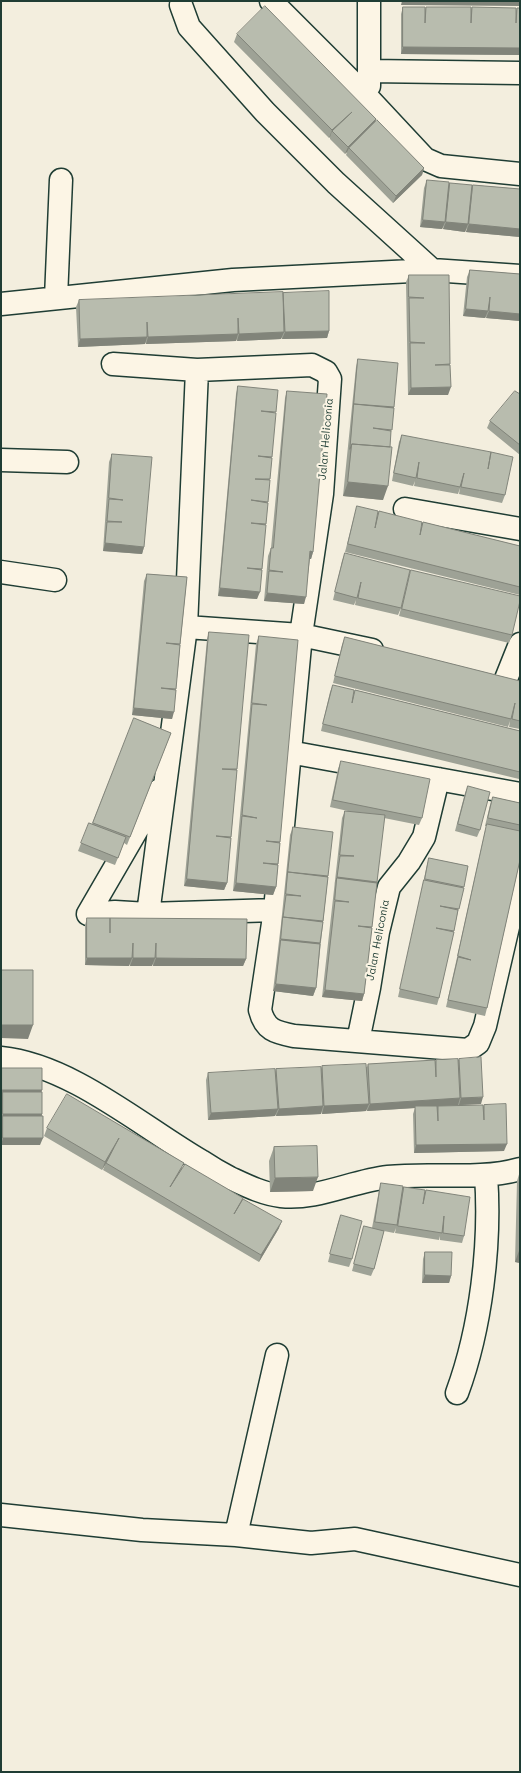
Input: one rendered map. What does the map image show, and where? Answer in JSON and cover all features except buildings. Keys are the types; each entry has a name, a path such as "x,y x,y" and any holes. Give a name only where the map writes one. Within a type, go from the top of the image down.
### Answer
{"street":[{"path":"271,1 370,99 425,159 434,164 520,174"},
{"path":"369,1 370,99"},
{"path":"181,5 189,27 264,112 336,183 432,270"},
{"path":"370,71 520,73"},
{"path":"56,298 61,180"},
{"path":"1,304 233,280 432,270 520,276"},
{"name":"Jalan Heliconia","path":"113,364 197,370 312,365 326,372 330,379 322,494 301,635 275,910 260,1010 263,1021 270,1029 281,1034 468,1050 478,1043 485,1026 520,875"},
{"path":"148,914 186,627 197,370"},
{"path":"1,460 67,462"},
{"path":"405,509 520,529"},
{"path":"1,572 55,580"},
{"path":"186,627 301,635 392,654"},
{"path":"483,674 515,672 520,644"},
{"path":"289,752 520,794"},
{"name":"Jalan Heliconia","path":"358,1041 370,988 378,932 389,887 409,862 424,837 438,779"},
{"path":"165,782 88,914 116,912 148,914 275,910"},
{"path":"1,1058 13,1059 52,1071 93,1093 228,1177 256,1189 280,1196 304,1196 354,1183 388,1177 486,1175 520,1169"},
{"path":"457,1393 472,1348 477,1323 483,1272 488,1204 486,1175"},
{"path":"236,1535 277,1355"},
{"path":"1,1515 142,1530 236,1535 311,1543 355,1539 520,1575"}]}
